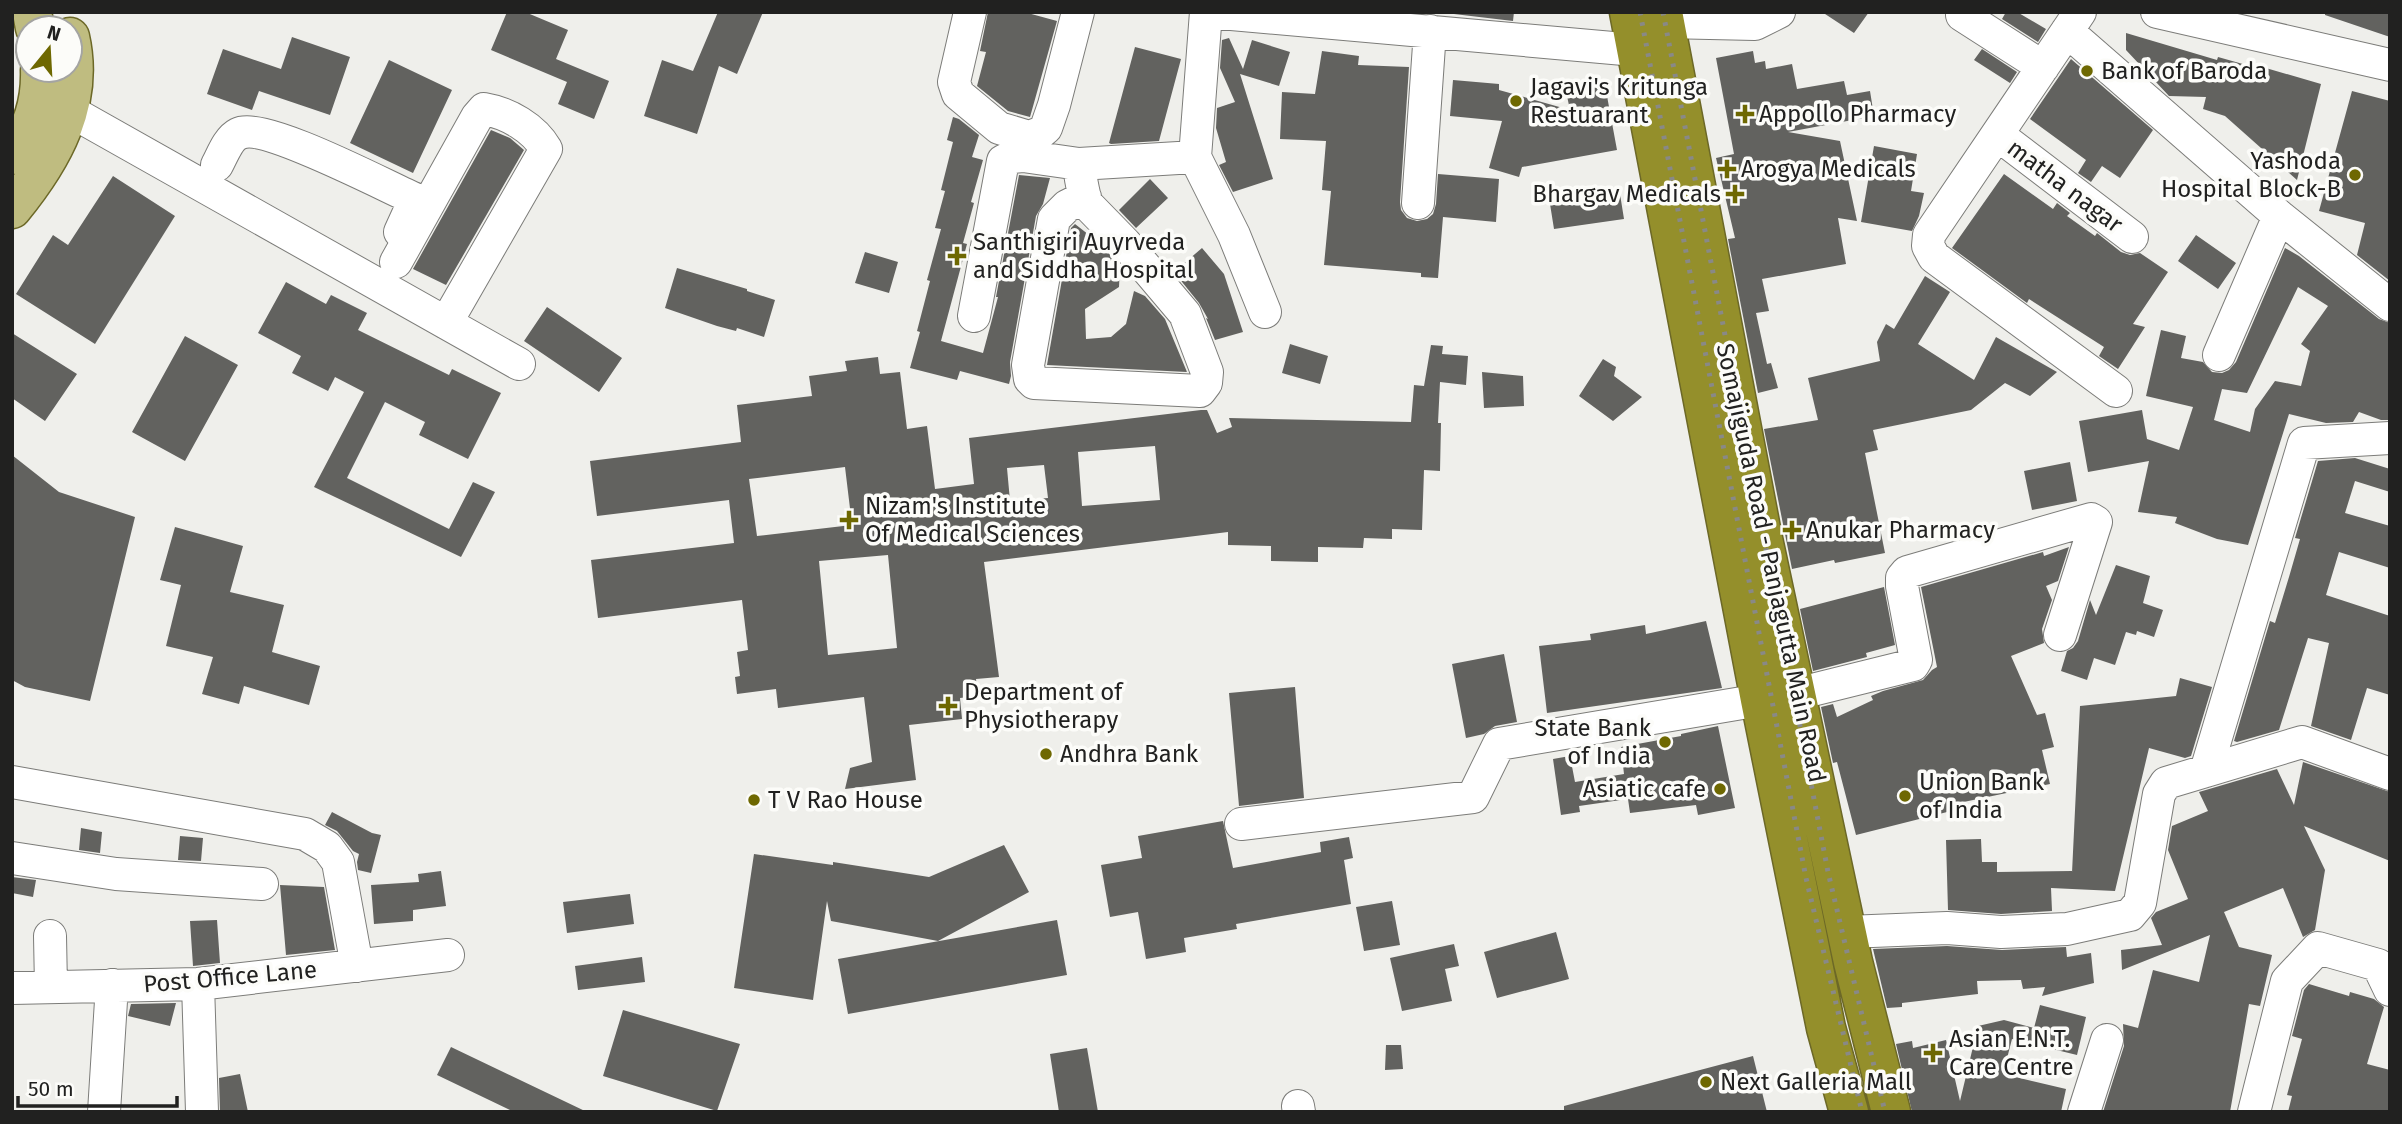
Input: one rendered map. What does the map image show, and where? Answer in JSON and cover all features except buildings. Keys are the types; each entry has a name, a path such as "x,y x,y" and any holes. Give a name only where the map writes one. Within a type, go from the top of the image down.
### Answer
{"highway":[{"name":"Somajiguda Road - Panjagutta Main Road","path":"1652,15 1635,50 1780,711 1847,932 1891,1112"},
{"name":"Somajiguda Road - Panjagutta Main Road","path":"1652,15 1759,521 1780,711 1824,1017 1849,1112"}],"main road":[{"path":"12,155 34,120 41,84"},
{"path":"12,209 34,181 56,144 70,111 74,84"}],"street":[{"path":"970,12 954,82 958,94 999,128 1029,137 1040,134 1046,128 1078,12"},
{"path":"1265,312 1234,235 1195,157 1207,12 1635,50"},
{"path":"1652,15 1755,24 1779,12"},
{"path":"2157,12 2390,65"},
{"path":"1962,15 2043,67"},
{"path":"2116,391 1934,257 1928,246 1929,235 2074,22 2279,216 2390,305"},
{"path":"1418,203 1430,31"},
{"path":"387,273 484,109 496,111 538,135 546,149 446,323"},
{"path":"70,111 387,273 446,323 519,364"},
{"path":"217,165 234,137 251,131 285,140 415,200 387,273"},
{"name":"matha nagar","path":"1998,135 2132,237"},
{"path":"974,316 1003,162 1011,157 1023,156 1079,164 1195,157"},
{"path":"1079,164 1080,182 1086,203 1125,243 1185,314 1207,372 1206,383 1199,391 1034,383 1030,379 1028,365 1054,219 1067,206 1084,197"},
{"path":"2219,355 2279,216"},
{"path":"2206,771 2304,443 2390,438"},
{"path":"1241,824 1473,797 1499,744 1780,711 1913,665 1916,660 1902,586 1902,578 1906,572 2091,519 2096,523 2060,635"},
{"path":"1847,932 2067,929 2130,915 2140,903 2161,788 2166,783 2302,742 2388,768"},
{"path":"12,782 305,834 327,847 338,862 357,966"},
{"path":"12,858 116,874 262,884"},
{"path":"50,936 51,987"},
{"path":"2254,1112 2287,981 2318,948 2378,965 2390,990"},
{"name":"Post Office Lane","path":"12,988 198,984 448,955"},
{"path":"198,984 202,1112"},
{"path":"104,1112 112,985"},
{"path":"2084,1112 2107,1040"}],"railway":[{"path":"1640,12 1806,878 1862,1112"},
{"path":"1663,12 1828,872 1885,1112"}],"place":[{"name":"Bank of Baroda","path":"2087,71"},
{"name":"Jagavi's Kritunga Restuarant","path":"1516,101"},
{"name":"Appollo Pharmacy","path":"1745,114"},
{"name":"Arogya Medicals","path":"1727,169"},
{"name":"Yashoda Hospital Block-B","path":"2355,175"},
{"name":"Bhargav Medicals","path":"1735,194"},
{"name":"Santhigiri Auyrveda and Siddha Hospital","path":"957,256"},
{"name":"Nizam's Institute Of Medical Sciences","path":"849,520"},
{"name":"Anukar Pharmacy","path":"1792,530"},
{"name":"Department of Physiotherapy","path":"948,706"},
{"name":"State Bank of India","path":"1665,742"},
{"name":"Andhra Bank","path":"1046,754"},
{"name":"Asiatic cafe","path":"1720,789"},
{"name":"Union Bank of India","path":"1905,796"},
{"name":"T V Rao House","path":"754,800"},
{"name":"Asian E.N.T. Care Centre","path":"1933,1053"},
{"name":"Next Galleria Mall","path":"1706,1082"}]}
